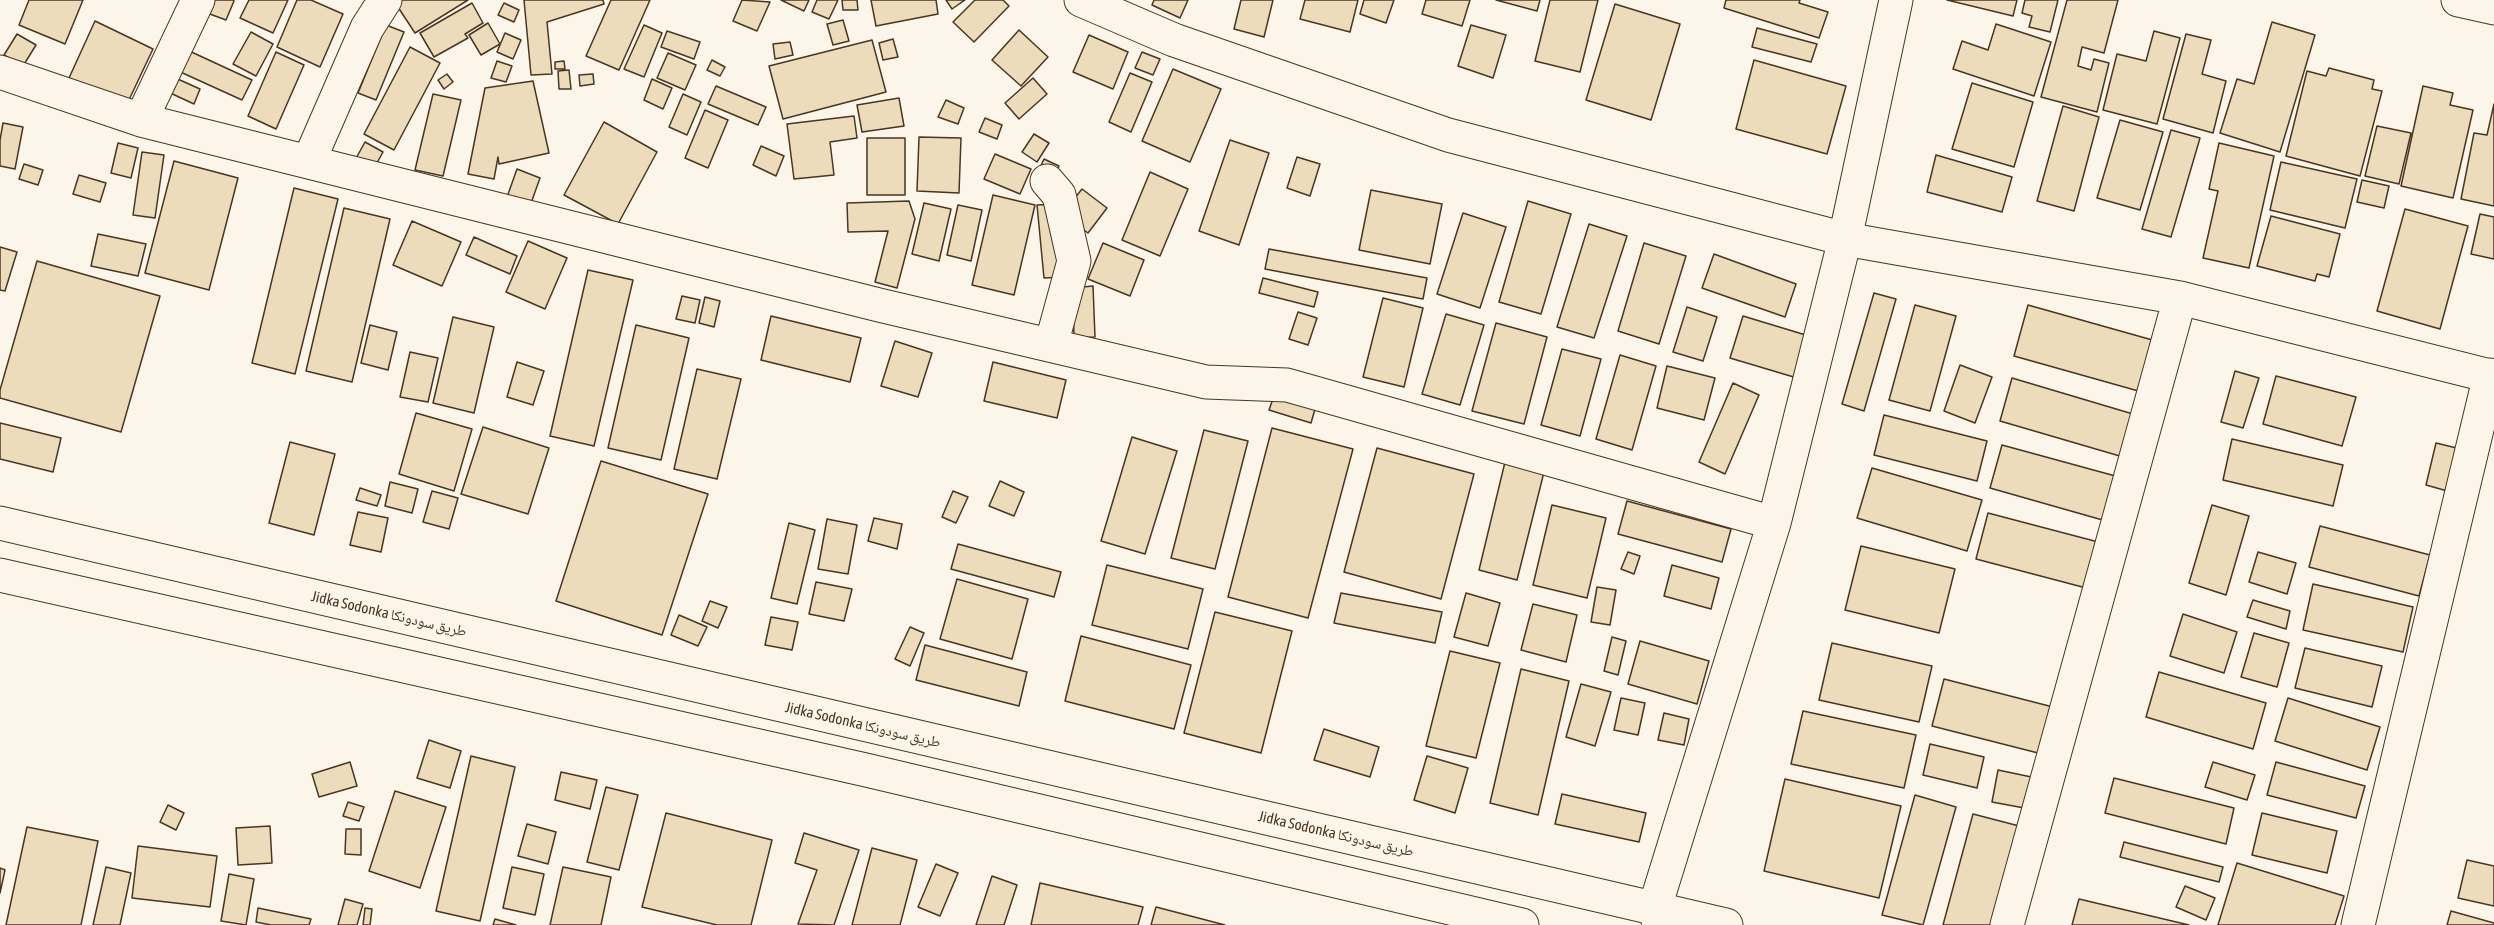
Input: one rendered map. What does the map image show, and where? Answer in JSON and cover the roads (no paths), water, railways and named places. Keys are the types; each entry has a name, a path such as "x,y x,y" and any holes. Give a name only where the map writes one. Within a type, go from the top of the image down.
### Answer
{"street":[{"path":"141,120 198,0"},
{"path":"309,162 367,28 385,0"},
{"path":"1081,0 1174,40 1448,135 1845,239 2180,298 2492,376 2358,925"},
{"path":"1657,916 1774,523 1845,239 1896,0"},
{"path":"2458,0 2494,8"},
{"path":"0,72 141,120 879,305 1206,382 1287,384 1774,523"},
{"path":"1047,181 1059,195 1074,261 1051,345"},
{"path":"2007,925 2180,298"},
{"name":"Jidka Sodonka طريق سودونكا","path":"0,523 877,729 1657,916 1726,925"},
{"path":"0,575 866,770 1522,925"},
{"path":"866,770 877,729"}]}
